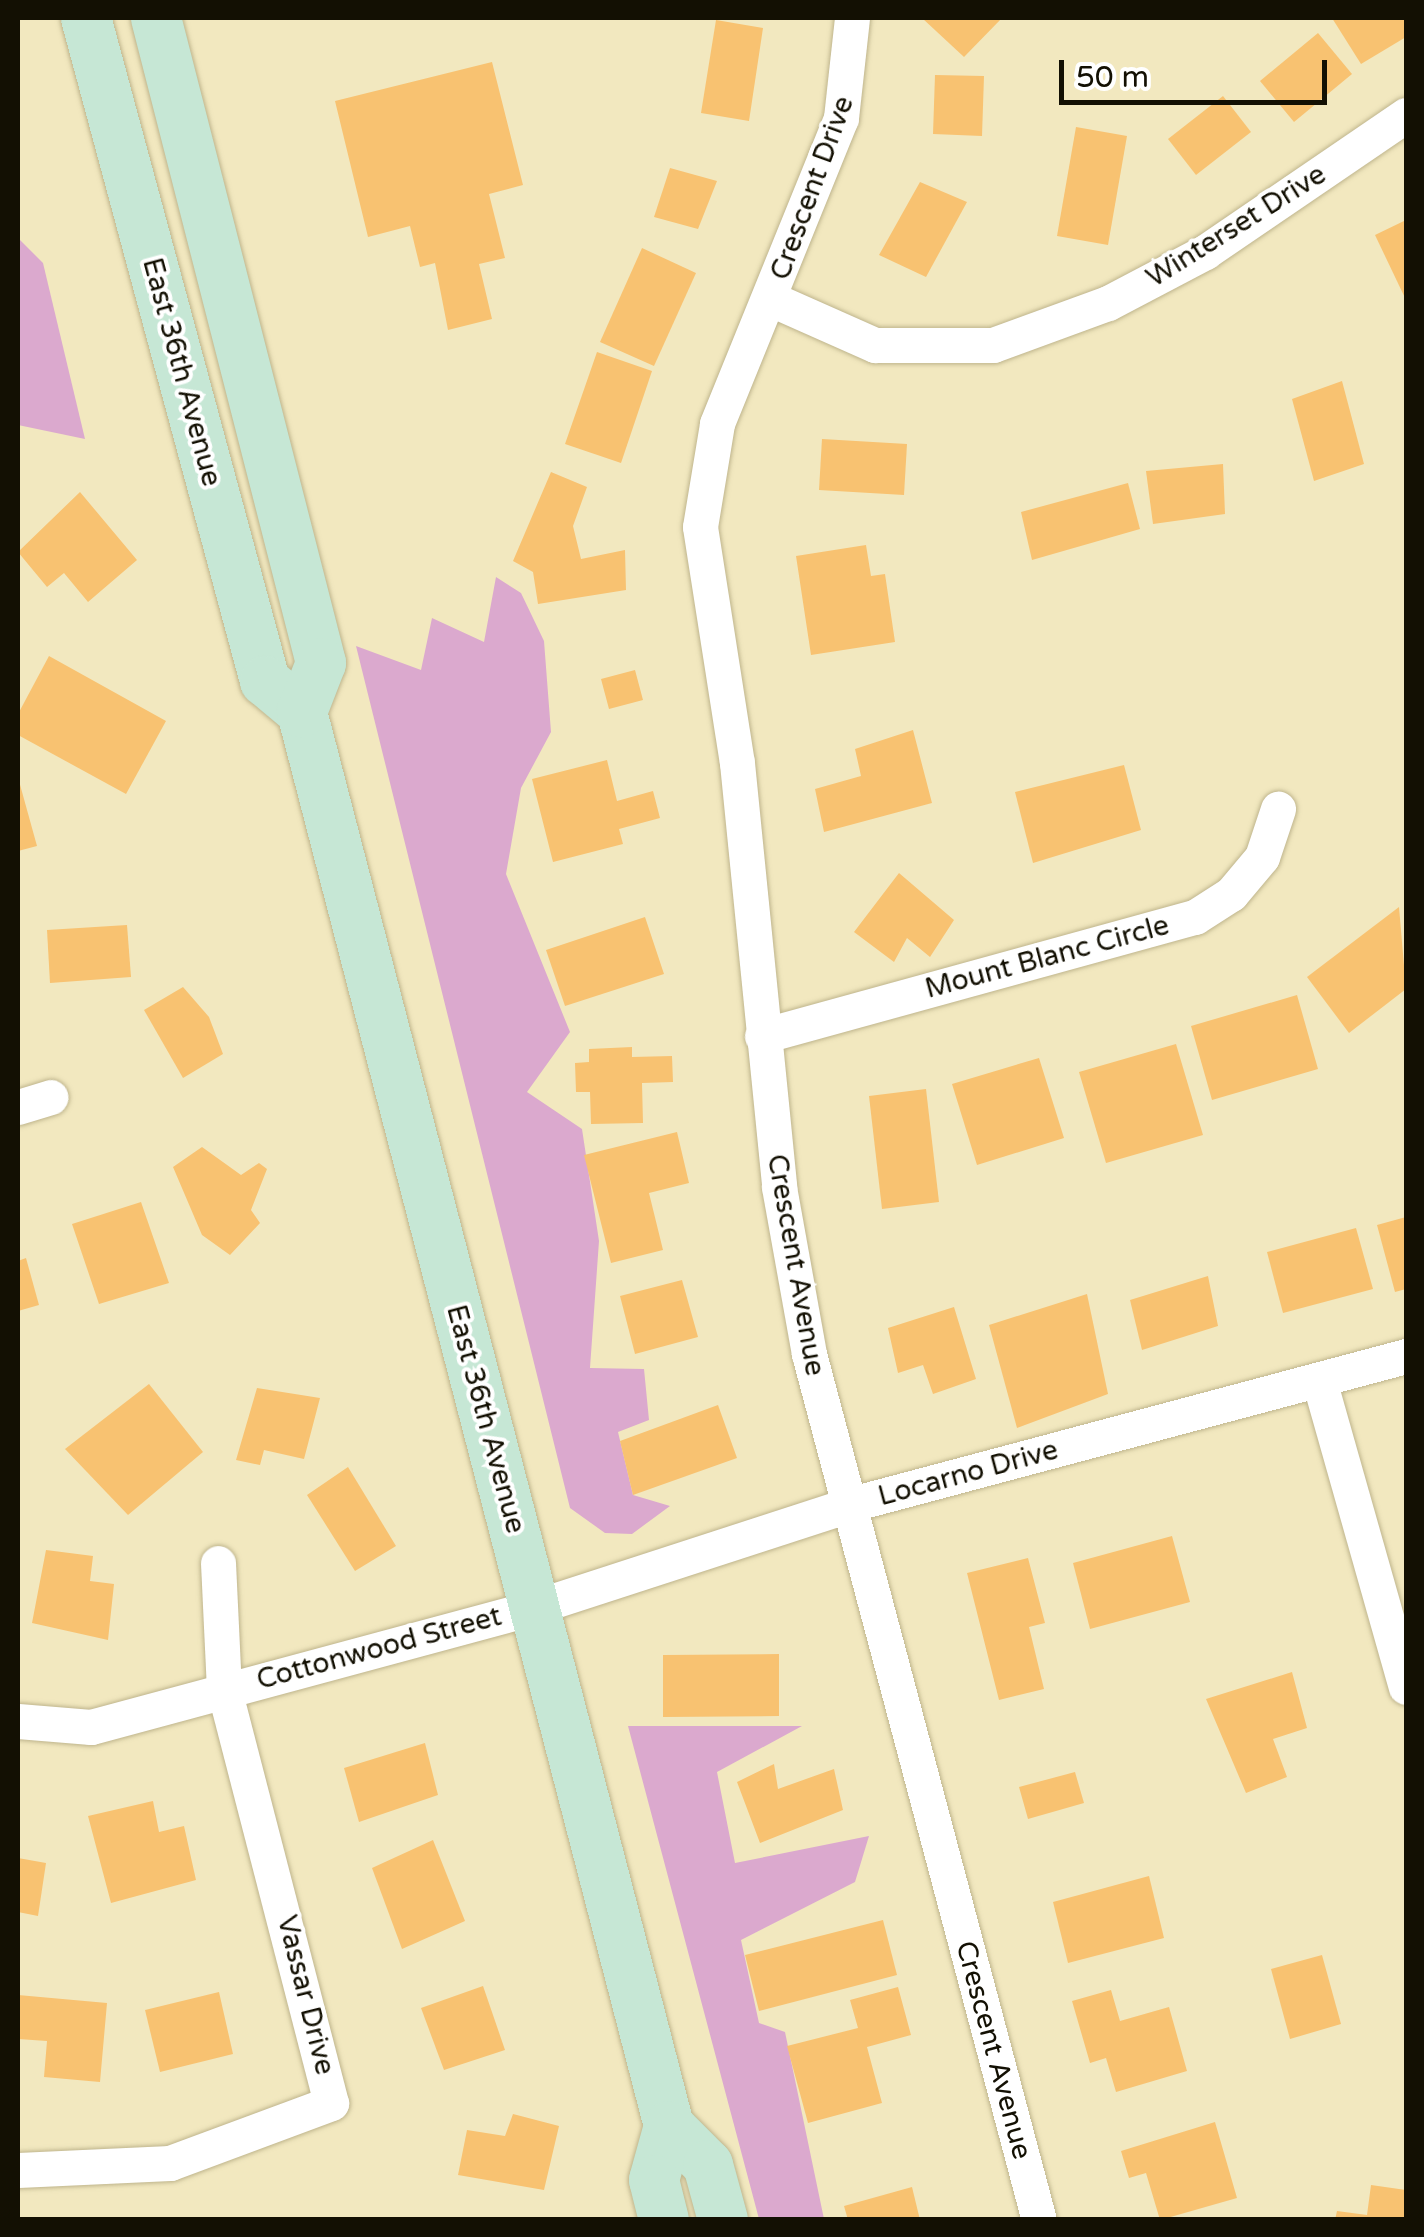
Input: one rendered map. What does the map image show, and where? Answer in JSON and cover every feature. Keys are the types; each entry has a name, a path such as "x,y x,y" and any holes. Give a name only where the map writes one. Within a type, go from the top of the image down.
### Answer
{"main road":[{"name":"East 36th Avenue","path":"86,18 266,681 302,712 670,2126 708,2165 722,2220"},
{"path":"156,18 320,662 302,712"},
{"path":"664,2220 654,2180 670,2126"}],"street":[{"name":"Crescent Drive","path":"771,299 841,118 852,18"},
{"name":"Winterset Drive","path":"771,299 875,345 994,346 1108,303 1206,252 1406,114"},
{"name":"Crescent Avenue","path":"771,299 717,424 700,527 737,764 762,1036 789,1242 848,1505 1039,2220"},
{"name":"Mount Blanc Circle","path":"762,1036 1195,917 1232,894 1262,857 1278,810"},
{"name":"Locarno Drive","path":"535,1607 848,1505 1406,1356"},
{"path":"1319,1380 1406,1687"},
{"name":"Cottonwood Street","path":"218,1563 224,1690"},
{"name":"Cottonwood Street","path":"18,1721 91,1727 535,1607"},
{"name":"Vassar Drive","path":"18,2170 170,2163 332,2104 224,1690"}],"shaded area":[{"path":"18,238 43,263 85,439 18,425"},
{"path":"496,577 521,593 544,641 551,732 521,788 506,874 570,1032 527,1092 582,1129 599,1241 590,1368 644,1369 649,1420 618,1432 633,1495 670,1506 632,1534 605,1533 570,1508 356,646 421,670 432,618 484,642"},
{"path":"628,1726 802,1726 717,1772 735,1863 869,1836 855,1882 741,1940 759,2023 785,2032 824,2219 759,2219"}],"building":[{"path":"922,18 1002,18 964,57"},
{"path":"1332,18 1406,18 1406,37 1361,64"},
{"path":"716,20 763,28 749,121 701,113"},
{"path":"1318,33 1352,74 1294,122 1260,81"},
{"path":"492,62 523,185 489,194 505,258 479,264 492,319 448,330 435,263 420,267 410,226 368,237 335,101"},
{"path":"935,75 984,76 982,136 933,134"},
{"path":"1223,96 1251,132 1196,175 1168,139"},
{"path":"1076,127 1127,136 1108,245 1057,236"},
{"path":"670,168 717,181 698,229 654,217"},
{"path":"920,182 967,202 926,277 879,255"},
{"path":"1406,220 1406,300 1375,235"},
{"path":"642,248 696,273 654,366 600,342"},
{"path":"597,352 652,371 621,463 565,444"},
{"path":"1342,381 1364,464 1314,481 1292,399"},
{"path":"822,439 907,444 904,495 819,490"},
{"path":"1223,464 1225,514 1153,524 1146,471"},
{"path":"551,472 587,487 573,526 581,559 625,550 626,590 538,604 533,572 513,561"},
{"path":"1128,483 1140,529 1032,560 1021,512"},
{"path":"80,492 137,560 88,602 64,573 47,587 18,552"},
{"path":"866,545 871,576 885,574 895,642 811,655 796,556"},
{"path":"49,656 166,721 126,794 18,735 18,714"},
{"path":"635,670 643,700 609,709 601,679"},
{"path":"913,730 932,803 824,832 815,789 861,776 855,749"},
{"path":"607,760 617,801 653,791 660,818 619,829 623,844 553,862 532,779"},
{"path":"1124,765 1141,830 1033,863 1015,792"},
{"path":"18,781 37,846 18,851"},
{"path":"899,873 954,920 930,957 907,938 894,962 854,932"},
{"path":"1399,907 1406,989 1349,1033 1307,977"},
{"path":"645,917 664,974 565,1006 546,950"},
{"path":"127,925 131,977 50,983 47,930"},
{"path":"183,987 209,1017 223,1054 183,1078 144,1010"},
{"path":"1297,995 1318,1069 1212,1100 1191,1026"},
{"path":"1176,1044 1203,1135 1106,1163 1079,1072"},
{"path":"632,1047 632,1057 672,1056 673,1082 642,1083 643,1123 591,1124 590,1092 576,1092 575,1063 589,1062 589,1049"},
{"path":"1039,1058 1064,1138 977,1165 952,1084"},
{"path":"926,1089 939,1202 882,1209 869,1096"},
{"path":"677,1132 689,1183 649,1193 663,1250 611,1263 584,1155"},
{"path":"202,1147 241,1175 259,1163 267,1169 251,1210 260,1223 230,1255 202,1235 173,1167"},
{"path":"141,1202 169,1283 99,1304 72,1224"},
{"path":"1406,1217 1406,1289 1395,1292 1377,1225"},
{"path":"1356,1228 1373,1289 1283,1313 1267,1252"},
{"path":"26,1258 39,1305 18,1311 18,1261"},
{"path":"1208,1276 1218,1326 1142,1350 1130,1300"},
{"path":"682,1280 698,1337 635,1354 620,1296"},
{"path":"1087,1294 1108,1394 1017,1428 989,1325"},
{"path":"954,1307 976,1379 933,1394 923,1365 898,1373 888,1328"},
{"path":"149,1384 203,1452 128,1515 65,1449"},
{"path":"257,1388 320,1398 304,1459 264,1450 260,1465 236,1460"},
{"path":"718,1405 737,1458 633,1495 620,1441"},
{"path":"348,1467 396,1546 355,1571 307,1495"},
{"path":"1172,1536 1190,1602 1090,1629 1073,1563"},
{"path":"46,1550 93,1556 90,1581 114,1584 108,1640 32,1623"},
{"path":"1028,1558 1045,1623 1029,1627 1044,1689 999,1700 967,1573"},
{"path":"779,1654 779,1716 663,1717 663,1655"},
{"path":"1292,1672 1307,1728 1273,1739 1287,1777 1246,1793 1206,1699"},
{"path":"425,1743 438,1795 359,1822 344,1768"},
{"path":"774,1764 778,1789 834,1769 843,1810 760,1843 737,1782"},
{"path":"1075,1772 1084,1803 1028,1819 1019,1787"},
{"path":"153,1801 159,1832 184,1826 196,1880 111,1903 88,1816"},
{"path":"433,1840 465,1921 402,1949 372,1868"},
{"path":"18,1858 46,1863 38,1916 18,1912"},
{"path":"1149,1876 1164,1938 1068,1963 1053,1902"},
{"path":"883,1920 897,1975 759,2011 745,1955"},
{"path":"1322,1955 1341,2024 1290,2039 1271,1969"},
{"path":"483,1986 505,2050 444,2070 421,2008"},
{"path":"898,1987 911,2035 867,2047 882,2103 808,2123 787,2046 858,2028 850,2000"},
{"path":"1111,1990 1120,2021 1169,2007 1187,2071 1116,2092 1106,2058 1090,2063 1072,2001"},
{"path":"219,1992 233,2054 160,2072 145,2010"},
{"path":"18,1995 107,2003 100,2082 44,2077 47,2041 18,2039"},
{"path":"513,2114 559,2126 544,2190 458,2175 467,2130 505,2136"},
{"path":"1215,2122 1237,2198 1160,2220 1146,2173 1129,2178 1121,2151"},
{"path":"1371,2185 1406,2190 1406,2220 1335,2220 1337,2211 1367,2215"},
{"path":"912,2187 920,2220 848,2220 844,2206"}]}
